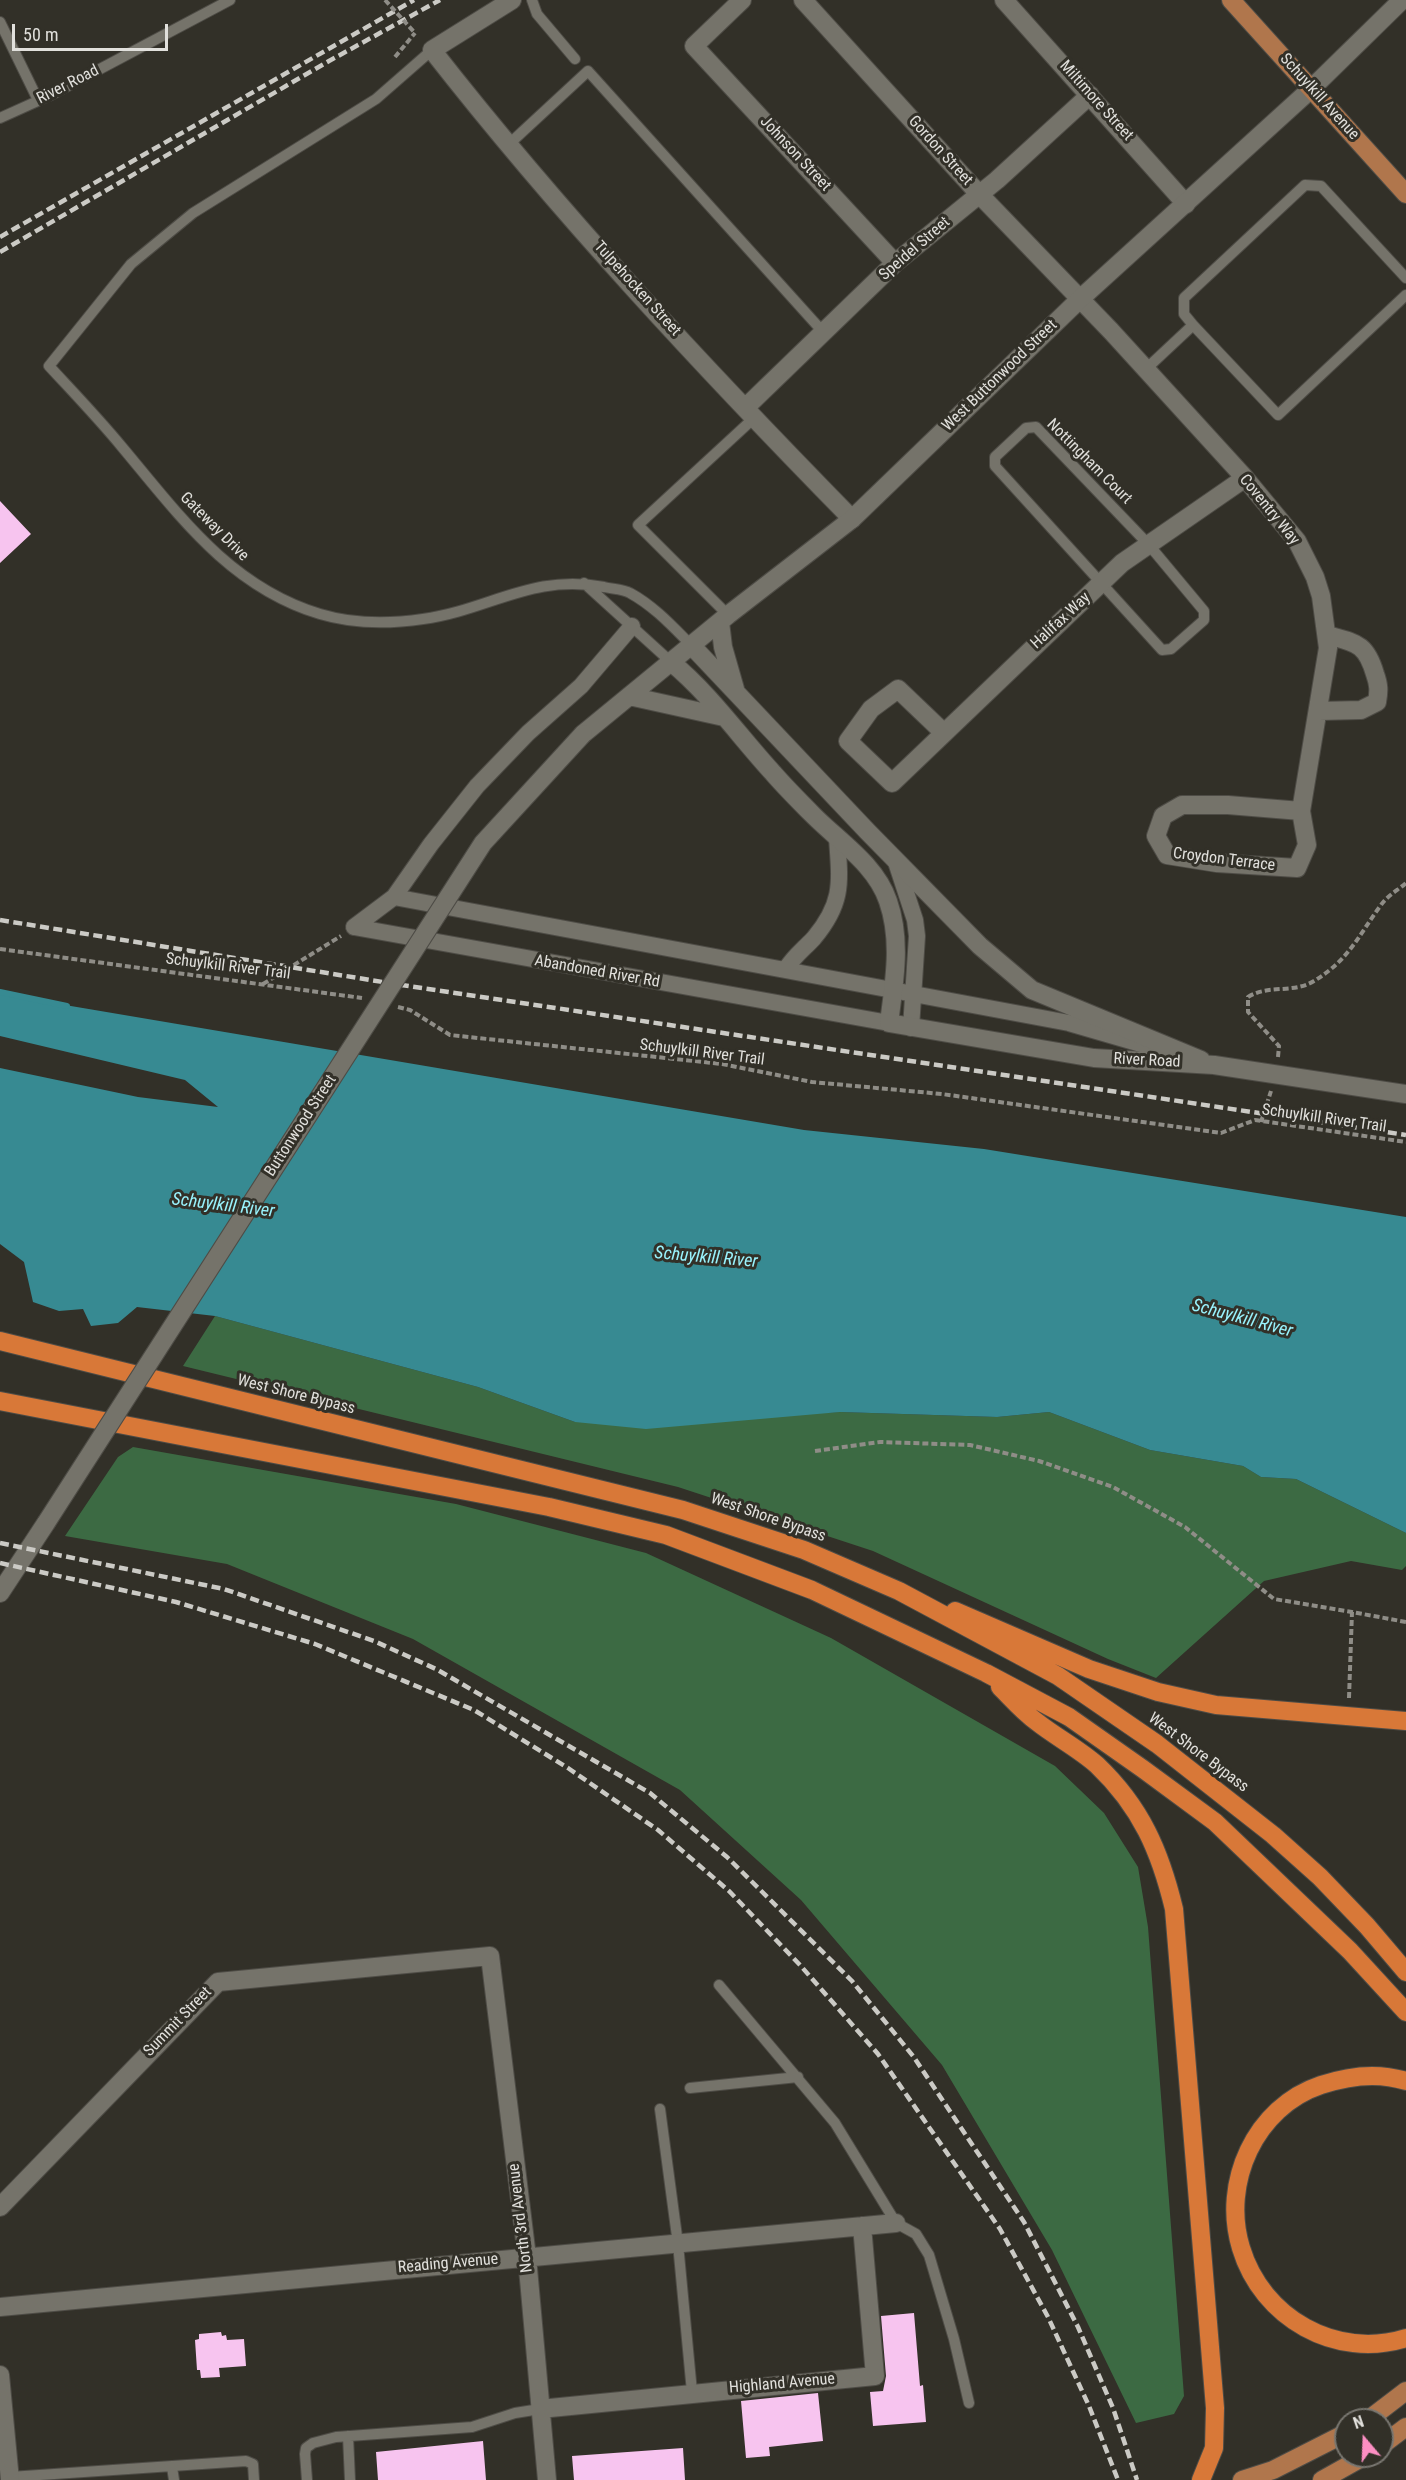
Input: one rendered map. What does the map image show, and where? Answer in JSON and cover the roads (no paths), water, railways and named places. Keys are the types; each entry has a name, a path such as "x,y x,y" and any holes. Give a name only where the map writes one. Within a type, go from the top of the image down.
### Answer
{"highway":[{"name":"West Shore Bypass","path":"0,1341 683,1510 804,1550 915,1599 1058,1676 1157,1744 1273,1835 1320,1877 1367,1926 1406,1972"},
{"path":"0,1401 549,1507 666,1535 812,1590 986,1673 1069,1717 1215,1822 1350,1951 1406,2012"},
{"path":"915,1599 970,1615 1089,1669 1185,1700 1216,1706 1406,1721"},
{"path":"986,1673 1034,1720 1095,1764 1115,1785 1143,1823 1164,1869 1174,1909 1215,2408 1214,2448 1201,2480"},
{"path":"1406,2081 1357,2076 1313,2087 1284,2105 1265,2122 1243,2161 1236,2209 1238,2235 1244,2258 1262,2289 1293,2322 1324,2338 1359,2345 1406,2338"}],"main road":[{"name":"Schuylkill Avenue","path":"1232,0 1406,194"},
{"path":"1384,2408 1406,2391"},
{"path":"1242,2480 1274,2470 1334,2439"},
{"path":"1322,2480 1344,2468"}],"street":[{"path":"432,50 512,0"},
{"name":"Johnson Street","path":"742,0 694,46 896,263"},
{"name":"Gordon Street","path":"803,0 979,194 1080,299"},
{"name":"Miltimore Street","path":"1004,0 1186,204"},
{"name":"West Buttonwood Street","path":"583,734 724,618 852,519 1080,299 1311,89 1402,0"},
{"name":"Tulpehocken Street","path":"432,50 507,146 749,413 852,519"},
{"name":"Speidel Street","path":"749,413 824,333 896,263 979,194 1090,95"},
{"name":"Coventry Way","path":"1080,299 1245,478 1297,541 1315,577 1328,648 1301,811"},
{"name":"Halifax Way","path":"943,732 898,690 871,709 848,741 892,783 1122,563 1245,478"},
{"path":"724,618 723,647 736,693"},
{"path":"632,626 581,686 528,733 477,786 431,844 394,897 1069,1023 1214,1065"},
{"path":"1319,711 1361,710 1377,702 1380,689 1370,655 1354,643 1327,635"},
{"path":"692,646 980,946 1032,990 1214,1065"},
{"path":"671,662 695,682 781,782 873,874 888,900 894,921 897,952 889,1023"},
{"path":"629,696 724,717"},
{"name":"Buttonwood Street","path":"0,1593 483,843 583,734"},
{"name":"Croydon Terrace","path":"1228,805 1301,811 1307,844 1297,868 1217,863 1167,855 1156,836 1163,816 1182,806 1228,805"},
{"path":"786,969 798,951 812,940 828,919 838,897 837,838"},
{"path":"895,859 916,928 915,993 911,1028"},
{"name":"Abandoned River Rd","path":"394,897 354,927 889,1023"},
{"name":"River Road","path":"889,1023 1094,1058 1214,1065 1406,1094"},
{"name":"Summit Street","path":"0,2207 218,1982 490,1956"},
{"name":"North 3rd Avenue","path":"490,1956 527,2257 547,2480"},
{"name":"Reading Avenue","path":"0,2307 896,2223"},
{"name":"Highland Avenue","path":"540,2409 692,2392 875,2376 862,2226"},
{"path":"0,2375 4,2455 10,2479"}],"lane":[{"name":"River Road","path":"0,118 230,0"},
{"path":"532,0 537,14 576,59"},
{"path":"0,22 39,100"},
{"name":"Gateway Drive","path":"432,50 376,99 211,201 175,227 131,264 49,366 105,427 188,525 232,569 276,596 309,609 371,624 425,619 538,586 583,583 628,592 658,612 692,646"},
{"path":"507,146 588,71 824,333"},
{"path":"1406,278 1321,186 1305,185 1184,298 1184,314 1278,415 1406,295"},
{"path":"1146,369 1193,324"},
{"path":"724,618 638,525 749,413"},
{"name":"Nottingham Court","path":"1101,584 995,466 995,457 1026,428 1036,427 1149,545"},
{"path":"1101,584 1162,650 1171,650 1204,620 1204,611 1149,545"},
{"path":"583,583 671,662"},
{"path":"719,1985 835,2123 896,2223 916,2234 929,2255 954,2339 969,2403"},
{"path":"690,2088 798,2077"},
{"path":"660,2109 678,2244 692,2392"},
{"path":"307,2480 305,2454 306,2448 313,2443 348,2436 472,2427 514,2413 540,2409"},
{"path":"348,2436 350,2480"},
{"path":"10,2479 49,2478 246,2461 253,2464 254,2480"},
{"path":"172,2467 174,2480"}],"water":[{"name":"Schuylkill River","path":"0,994 804,1130 984,1149 1406,1217 1406,1533 1296,1479 1261,1477 1243,1466 1150,1450 1049,1412 997,1417 840,1412 646,1429 575,1422 478,1387 215,1316 137,1307 118,1323 91,1326 83,1309 59,1311 33,1302 24,1262 0,1244 0,1068 138,1097 218,1107 185,1080 0,1036"}],"waterway":[{"path":"0,992 67,1006"}],"railway":[{"path":"0,237 414,0"},
{"path":"0,252 329,61 440,0"},
{"path":"0,920 395,984 1406,1135"},
{"path":"0,1543 224,1589 374,1641 436,1669 650,1793 727,1857 852,1981 913,2056 1024,2222 1078,2327 1113,2408 1137,2480"},
{"path":"0,1563 176,1602 315,1644 474,1710 568,1768 658,1830 729,1891 800,1965 878,2054 1000,2229 1048,2317 1089,2406 1118,2480"}]}
